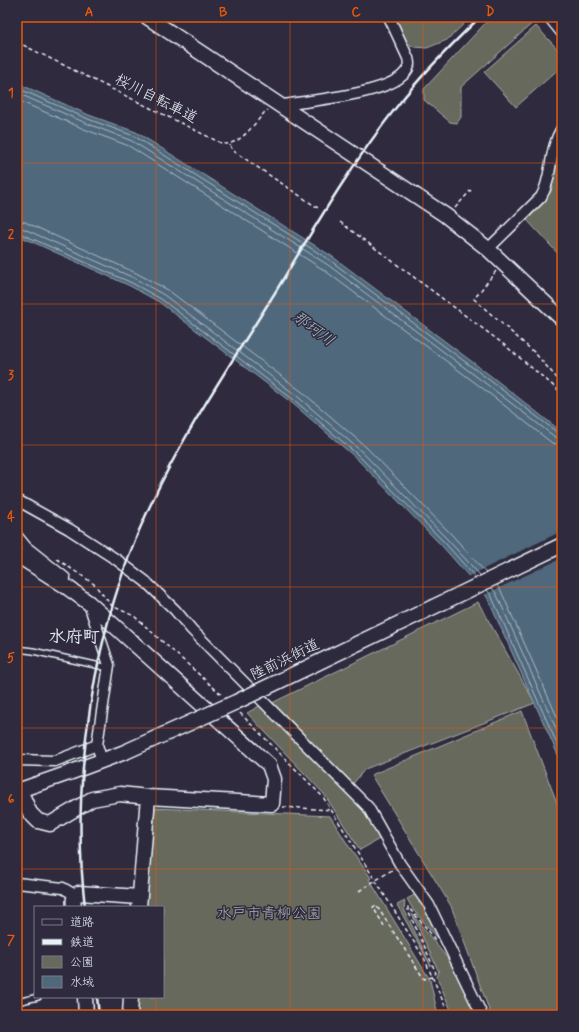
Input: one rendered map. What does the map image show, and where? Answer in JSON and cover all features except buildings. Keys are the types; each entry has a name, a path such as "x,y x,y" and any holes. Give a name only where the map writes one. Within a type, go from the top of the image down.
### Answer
{"street":[{"path":"147,17 447,217 488,249 562,319"},
{"path":"279,106 329,99 371,89 389,84 404,73 408,69 408,58 390,17"},
{"path":"554,19 562,33"},
{"path":"488,249 526,212 545,190 552,154 557,137 562,128"},
{"path":"17,500 69,529 117,560 145,581 368,807 400,864 429,905 482,1015"},
{"path":"17,536 26,546 65,578 64,585"},
{"name":"陸前浜街道","path":"18,790 125,752 236,702 562,545"},
{"path":"17,556 64,585 89,603 269,765 274,779 272,804 120,794 92,799 50,824 38,821 30,813 18,790"},
{"path":"89,603 109,664 97,745 102,761"},
{"path":"17,760 55,761 97,745"},
{"path":"17,883 63,888 75,901 79,893 139,902 148,797"},
{"path":"85,998 86,1015"},
{"path":"130,1015 131,998"}],"lane":[{"path":"17,649 33,651 109,668"},
{"path":"17,1002 34,998"}],"path":[{"name":"桜川自転車道","path":"17,42 223,144 230,144"},
{"path":"279,106 265,112 240,138 234,143 230,144 232,150 318,208"},
{"path":"447,217 471,190"},
{"path":"340,222 502,343 562,393"},
{"path":"502,263 474,299 534,353 562,384"},
{"path":"278,807 331,810"},
{"path":"359,891 400,864"},
{"path":"384,926 372,908 376,905 424,980 432,977 436,973 408,911 408,907 439,945"}],"green space":[{"path":"394,17 471,17 447,40 427,48 414,47 407,43"},
{"path":"491,17 536,17 536,20 461,87 461,117 457,123 450,122 424,100 424,89"},
{"path":"536,26 562,54 562,66 516,107 484,72"},
{"path":"562,139 562,258 527,220 551,192 558,150"},
{"path":"478,602 535,703 365,769 352,785 272,703"},
{"path":"263,704 365,807 381,838 360,850 324,794 247,713"},
{"path":"522,711 562,816 562,1015 491,1015 451,906 371,775"},
{"name":"水戸市青柳公園","path":"155,808 330,816 371,878 369,879 430,980 438,1015 137,1015 139,998 164,998 164,906 146,906"},
{"path":"416,894 451,953 414,911 407,899"},
{"path":"405,901 404,909 431,966 397,905"},
{"path":"412,914 456,969 476,1015 453,1015 437,977 439,972"}],"water":[{"name":"那珂川","path":"17,83 89,115 136,132 333,257 491,376 562,432 562,764 487,597 442,546 356,458 292,403 159,302 130,286 17,235"}],"pier":[{"path":"562,531 562,558 484,595 467,577"}],"railway":[{"path":"85,906 81,858 81,807 84,755 91,703 101,652 114,602 130,554 149,508 177,452 193,425 349,173 381,127 417,82 480,17"},
{"path":"97,998 99,1015"}],"district":[{"name":"水府町","path":"74,637"}]}
